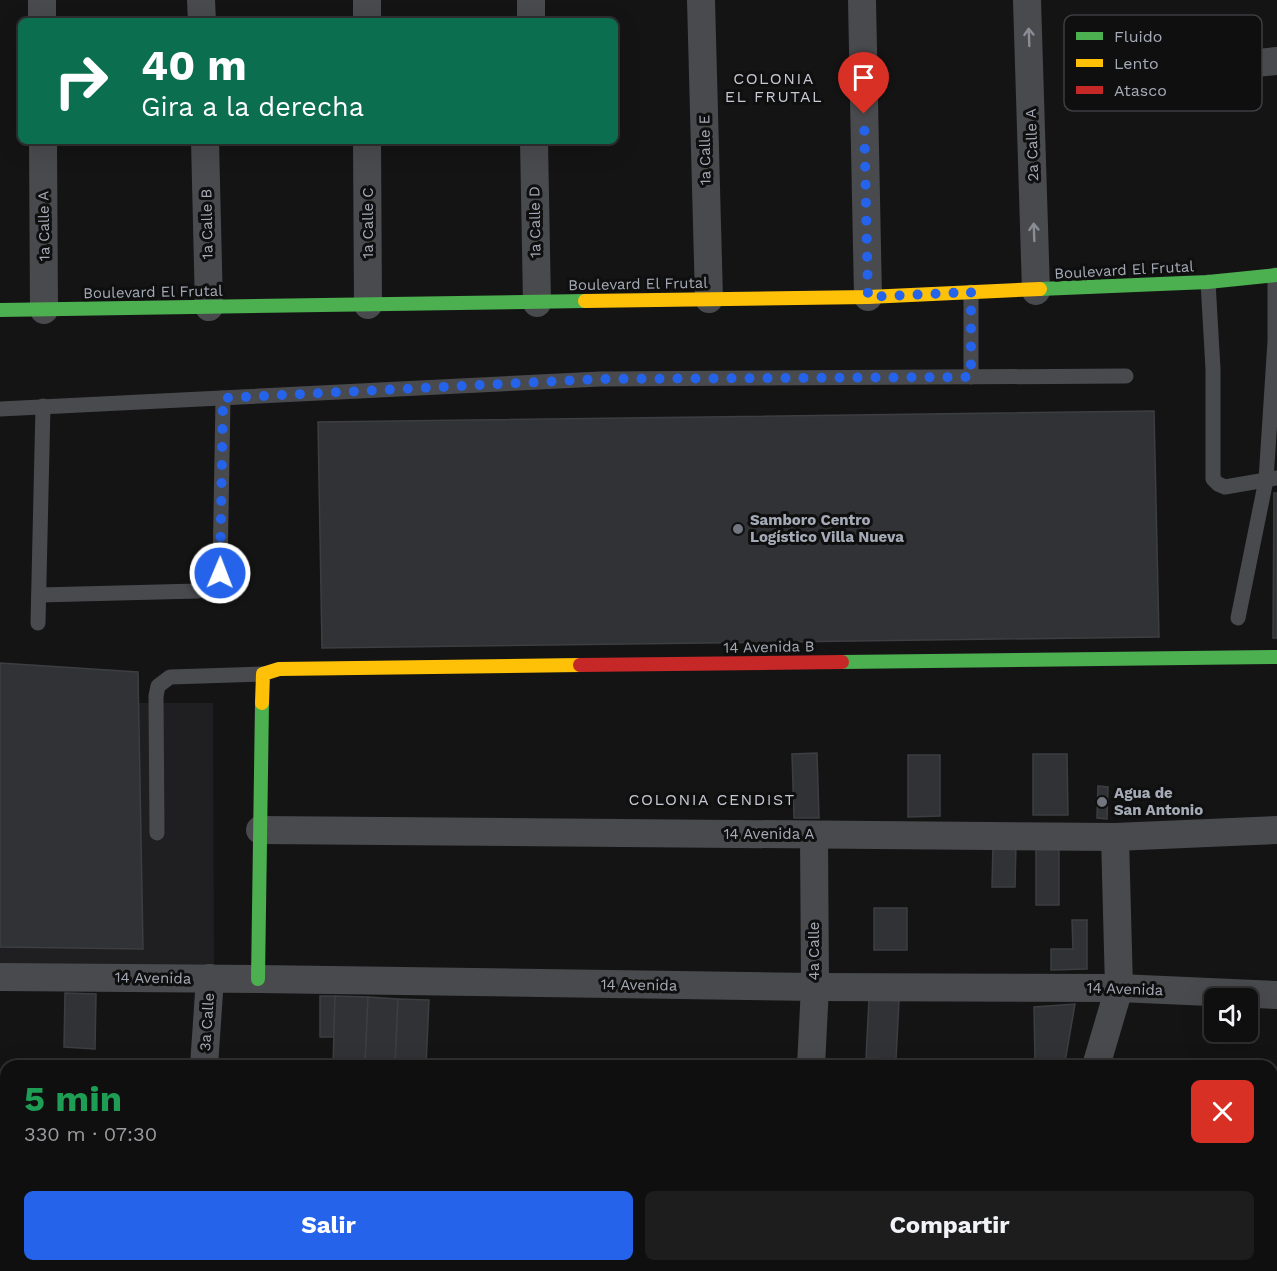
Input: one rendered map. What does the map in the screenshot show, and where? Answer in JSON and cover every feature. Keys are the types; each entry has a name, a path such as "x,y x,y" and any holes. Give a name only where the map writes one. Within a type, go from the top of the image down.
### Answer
{"street":[{"path":"42,0 42,18"},
{"path":"201,0 202,18"},
{"path":"367,0 367,18"},
{"path":"531,0 531,18"},
{"name":"1a Calle E","path":"701,0 709,299"},
{"path":"862,0 868,297"},
{"name":"2a Calle A","path":"1028,0 1036,291"},
{"path":"1262,62 1277,61"},
{"name":"1a Calle A","path":"43,144 44,310"},
{"name":"1a Calle B","path":"205,144 209,307"},
{"name":"1a Calle C","path":"368,144 368,305"},
{"name":"1a Calle D","path":"534,144 537,303"},
{"name":"Boulevard El Frutal","path":"0,310 868,297 1208,282 1276,275"},
{"name":"14 Avenida B","path":"263,674 279,669 1277,657"},
{"path":"258,979 263,674"},
{"name":"14 Avenida A","path":"260,830 1115,837 1277,830"},
{"name":"4a Calle","path":"811,1060 814,987 814,835"},
{"path":"1098,1060 1119,988 1115,837"},
{"name":"14 Avenida","path":"0,977 814,987 1119,988 1277,995"},
{"name":"3a Calle","path":"204,1060 210,978"}],"lane":[{"path":"1238,618 1272,479 1276,275"},
{"path":"1208,282 1213,369 1214,479 1225,487 1272,479"},
{"path":"971,292 971,377"},
{"path":"0,409 600,379 1126,376"},
{"path":"39,595 198,591 214,584 220,573 223,398"},
{"path":"38,623 43,406"},
{"path":"157,833 156,696 158,686 170,677 263,674"}],"shaded area":[{"path":"0,703 213,703 214,977 0,969"}],"building":[{"name":"Samboro Centro Logístico Villa Nueva","path":"1154,411 1159,637 322,648 318,422"},
{"path":"1274,493 1277,493 1277,638 1273,638"},
{"path":"0,663 138,672 143,949 0,947"},
{"path":"817,753 819,818 794,818 792,754"},
{"path":"1033,754 1067,754 1068,815 1033,815"},
{"path":"908,755 940,755 940,816 908,817"},
{"name":"Agua de San Antonio","path":"1098,786 1108,787 1107,819 1097,818"},
{"path":"993,844 1016,845 1015,887 992,887"},
{"path":"1036,847 1059,848 1059,905 1036,905"},
{"path":"874,908 907,908 907,950 874,950"},
{"path":"1072,920 1087,920 1087,969 1051,970 1051,949 1073,949"},
{"path":"65,993 96,994 95,1049 64,1047"},
{"path":"320,996 335,996 334,1037 320,1037"},
{"path":"335,996 368,997 365,1060 333,1060"},
{"path":"368,997 398,999 395,1060 365,1060"},
{"path":"398,999 429,1000 426,1060 395,1060"},
{"path":"869,999 899,1001 896,1059 866,1058"},
{"path":"1075,1004 1065,1060 1035,1060 1034,1007"}],"traffic: fast":[{"path":"1040,289 1208,282 1277,275"},
{"path":"0,310 585,301"},
{"path":"842,662 1277,657"},
{"path":"258,979 262,703"}],"traffic: slow":[{"path":"585,301 868,297 1040,289"},
{"path":"262,703 263,674 279,669 580,665"}],"traffic: jam":[{"path":"580,665 842,662"}],"place":[{"name":"Samboro Centro Logístico Villa Nueva","path":"738,529"},
{"name":"Agua de San Antonio","path":"1102,802"}],"district":[{"name":"COLONIA EL FRUTAL","path":"774,87"},
{"name":"COLONIA CENDIST","path":"712,799"}],"route":[{"path":"220,573 223,398 600,379 971,377 971,292 868,297 864,114"}]}
